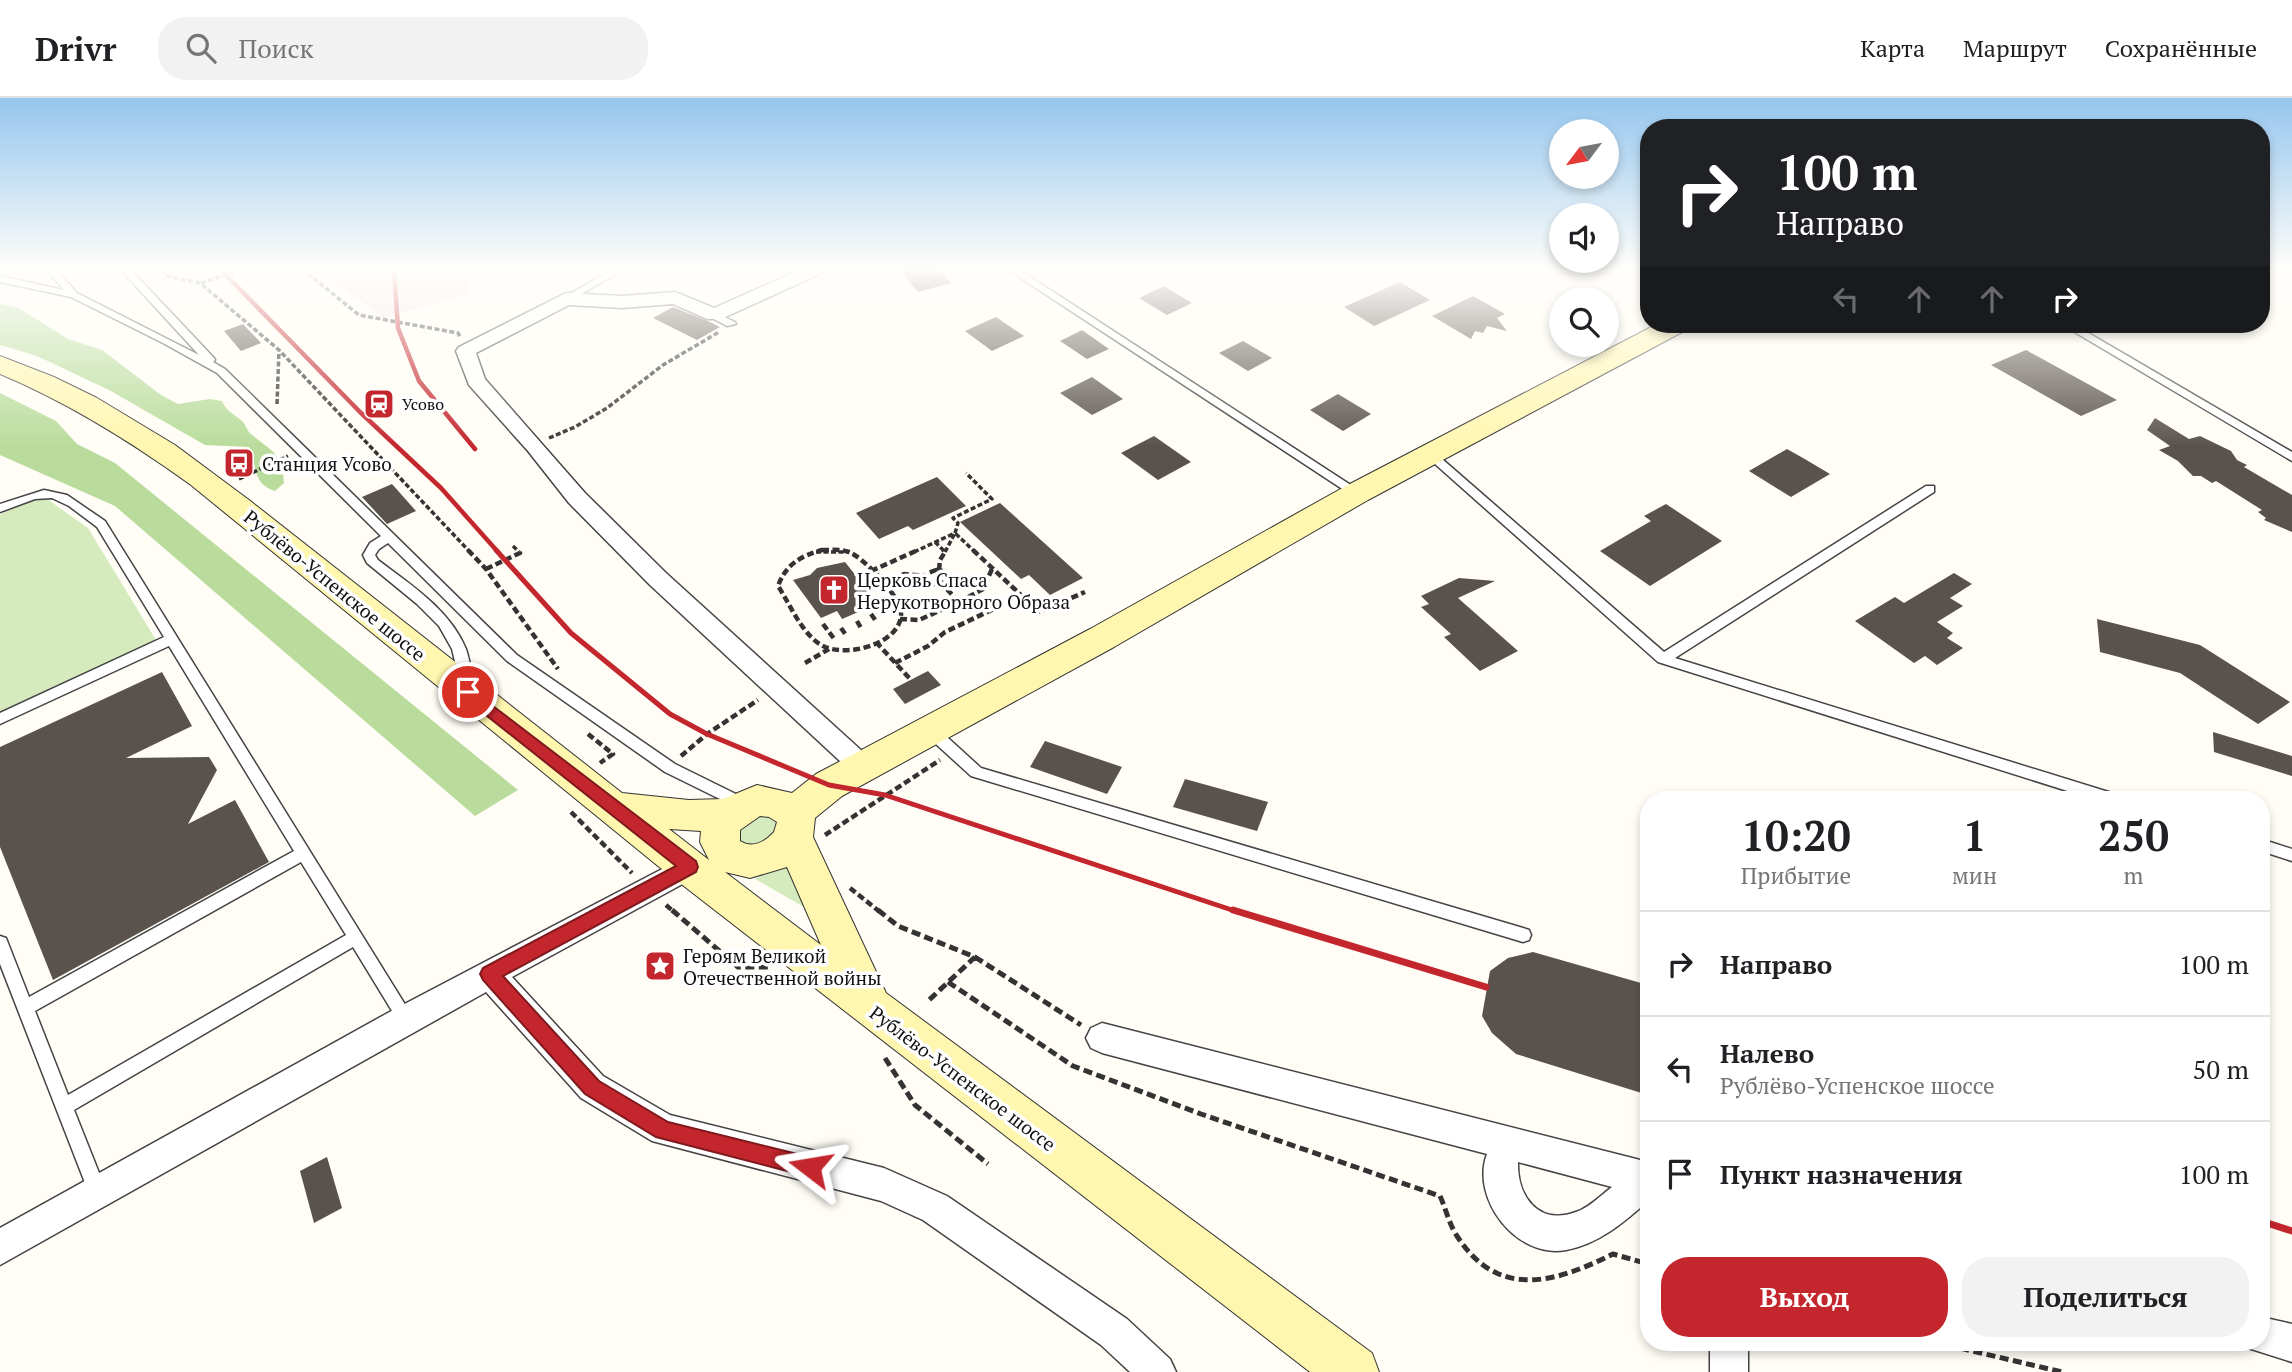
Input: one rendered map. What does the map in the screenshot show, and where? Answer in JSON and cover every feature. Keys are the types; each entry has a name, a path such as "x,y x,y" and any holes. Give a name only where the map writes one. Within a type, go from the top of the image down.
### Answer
{"main road":[{"path":"614,808 689,817 721,834 732,858 760,861 786,847 803,829 829,785 874,781 931,732 1357,493 1660,333"},
{"name":"Рублёво-Успенское шоссе","path":"0,364 86,401 144,437 216,489 614,808 721,834 871,1008 1353,1372"},
{"path":"721,834 757,800 772,800 785,805 803,829 871,1008"}],"street":[{"path":"509,328 466,351 476,382 534,444 577,498 874,781"},
{"path":"0,1247 99,1194 406,1019 648,889 721,834"},
{"path":"489,974 592,1087 664,1130 884,1185 935,1208 1114,1332 1157,1372"},
{"path":"1102,1038 1640,1177"},
{"path":"1508,1142 1500,1158 1500,1178 1508,1205 1525,1224 1554,1235 1584,1228 1640,1185"},
{"path":"2270,1337 2292,1343"},
{"path":"1729,1351 1730,1372"}],"lane":[{"path":"142,328 221,371"},
{"path":"181,328 301,451 512,658 670,768 721,834"},
{"path":"1104,328 1357,493"},
{"path":"2081,333 2292,457"},
{"path":"1430,454 1663,659 2086,791"},
{"path":"1663,659 1930,489"},
{"path":"0,507 32,494 58,493 101,524 406,1019"},
{"path":"388,537 374,546 369,555 373,563 421,601 449,630 460,652 468,692"},
{"path":"0,719 172,639"},
{"path":"931,732 976,772 1523,935"},
{"path":"2270,848 2292,855"},
{"path":"25,1008 303,853"},
{"path":"64,1107 355,939"},
{"path":"0,943 99,1194"}],"path":[{"path":"254,328 279,350 486,569 565,678"},
{"path":"433,328 458,333 466,351"},
{"path":"534,444 575,428 607,408 712,328"},
{"path":"275,425 279,350"},
{"path":"216,489 301,451"},
{"path":"939,570 940,559 958,523 953,518 992,499 966,473"},
{"path":"872,570 955,533"},
{"path":"955,533 1035,610 1044,612 1085,592"},
{"path":"935,542 945,552"},
{"path":"486,569 520,552 513,546"},
{"path":"822,550 839,550 854,554 872,570 901,610 900,619 889,634 876,642 857,648 830,649 821,645 778,586 781,574 797,559 822,550"},
{"path":"900,619 919,620 983,589 992,569"},
{"path":"883,584 910,573 926,576 939,570"},
{"path":"939,570 948,576 942,584"},
{"path":"926,576 929,584 942,584 959,602"},
{"path":"895,663 928,646 945,632 1023,598"},
{"path":"871,614 876,621"},
{"path":"856,621 861,628"},
{"path":"823,624 835,640"},
{"path":"841,628 846,635"},
{"path":"876,642 911,680"},
{"path":"805,663 830,649"},
{"path":"682,757 707,734 775,688"},
{"path":"577,779 560,801 648,889 738,967 780,967"},
{"path":"803,829 874,781"},
{"path":"846,885 898,926 975,957 1102,1038"},
{"path":"928,1001 975,957"},
{"path":"948,982 1073,1066 1201,1114 1440,1196 1457,1235 1479,1265 1511,1281 1548,1280 1582,1270 1612,1254 1640,1262"},
{"path":"880,1050 915,1105 988,1164"},
{"path":"1972,1351 2062,1372"}],"green space":[{"path":"0,328 51,328 68,339 102,350 161,395 178,404 210,399 222,401 250,433 275,454 281,465 284,483 275,491 262,483 256,473 249,447 205,445 109,390 37,356 0,345"},
{"path":"0,393 56,421 77,444 115,463 518,790 475,816 115,506 0,455"},
{"path":"47,499 88,528 156,640 0,711 0,515 28,500"},
{"path":"755,808 786,828 754,853 728,835"},
{"path":"785,863 818,915 755,879"}],"building":[{"path":"247,328 261,343 241,351 224,331"},
{"path":"674,328 717,328 697,340"},
{"path":"971,328 1013,328 1024,336 992,351 965,331"},
{"path":"1453,328 1486,328 1483,333 1475,331 1471,339"},
{"path":"1082,330 1109,349 1087,359 1060,341"},
{"path":"1243,341 1272,358 1248,371 1219,353"},
{"path":"2026,350 2117,400 2081,416 1991,365"},
{"path":"1092,377 1123,399 1092,415 1060,393"},
{"path":"1338,394 1371,414 1343,431 1310,410"},
{"path":"2155,418 2189,439 2200,436 2231,451 2237,460 2247,465 2244,467 2292,495 2292,532 2264,520 2266,518 2258,512 2262,510 2216,481 2212,483 2201,476 2193,476 2178,461 2159,450 2170,446 2147,430"},
{"path":"1154,436 1191,462 1158,480 1121,453"},
{"path":"1787,449 1830,474 1791,497 1749,471"},
{"path":"937,477 966,506 913,530 908,526 879,539 856,513"},
{"path":"392,484 416,511 387,524 362,497"},
{"path":"1000,503 1083,578 1050,595 1029,575 1021,579 960,522"},
{"path":"1666,504 1722,541 1650,586 1600,551 1651,521 1644,516"},
{"name":"Церковь Спаса Нерукотворного Образа","path":"845,562 872,596 857,603 863,610 842,619 837,611 821,618 793,580 810,575 817,568"},
{"path":"1954,573 1972,584 1950,598 1963,606 1937,622 1953,633 1947,638 1963,648 1937,665 1925,656 1914,663 1855,621 1895,597 1904,603"},
{"path":"1459,578 1495,581 1458,598 1518,651 1480,671 1444,637 1451,634 1421,607 1429,604 1421,596"},
{"path":"2097,619 2200,645 2290,702 2258,724 2180,673 2100,652"},
{"path":"928,671 941,685 905,704 893,689"},
{"path":"162,672 192,726 126,758 209,757 217,770 188,824 235,800 269,862 53,980 0,847 0,747"},
{"path":"2213,732 2292,756 2292,776 2214,752"},
{"path":"1045,741 1122,767 1107,794 1030,767"},
{"path":"1185,779 1268,802 1257,831 1173,807"},
{"path":"1533,952 1640,983 1640,1093 1516,1054 1492,1033 1482,1016 1490,971 1508,958"},
{"path":"327,1157 342,1208 314,1223 300,1171"}],"railway":[{"path":"278,328 360,412 441,488 498,552"},
{"path":"398,328 419,381 475,449"},
{"path":"496,550 571,633 670,714 707,734 829,785 885,795 1238,912"},
{"path":"1233,910 1486,987"},
{"path":"2270,1224 2292,1231"}],"place":[{"name":"Усово","path":"379,404"},
{"name":"Станция Усово","path":"239,463"},
{"name":"Церковь Спаса Нерукотворного Образа","path":"834,590"},
{"name":"Героям Великой Отечественной войны","path":"660,966"}],"route":[{"path":"468,692 690,867 489,974 592,1087 664,1130 810,1167"}]}
